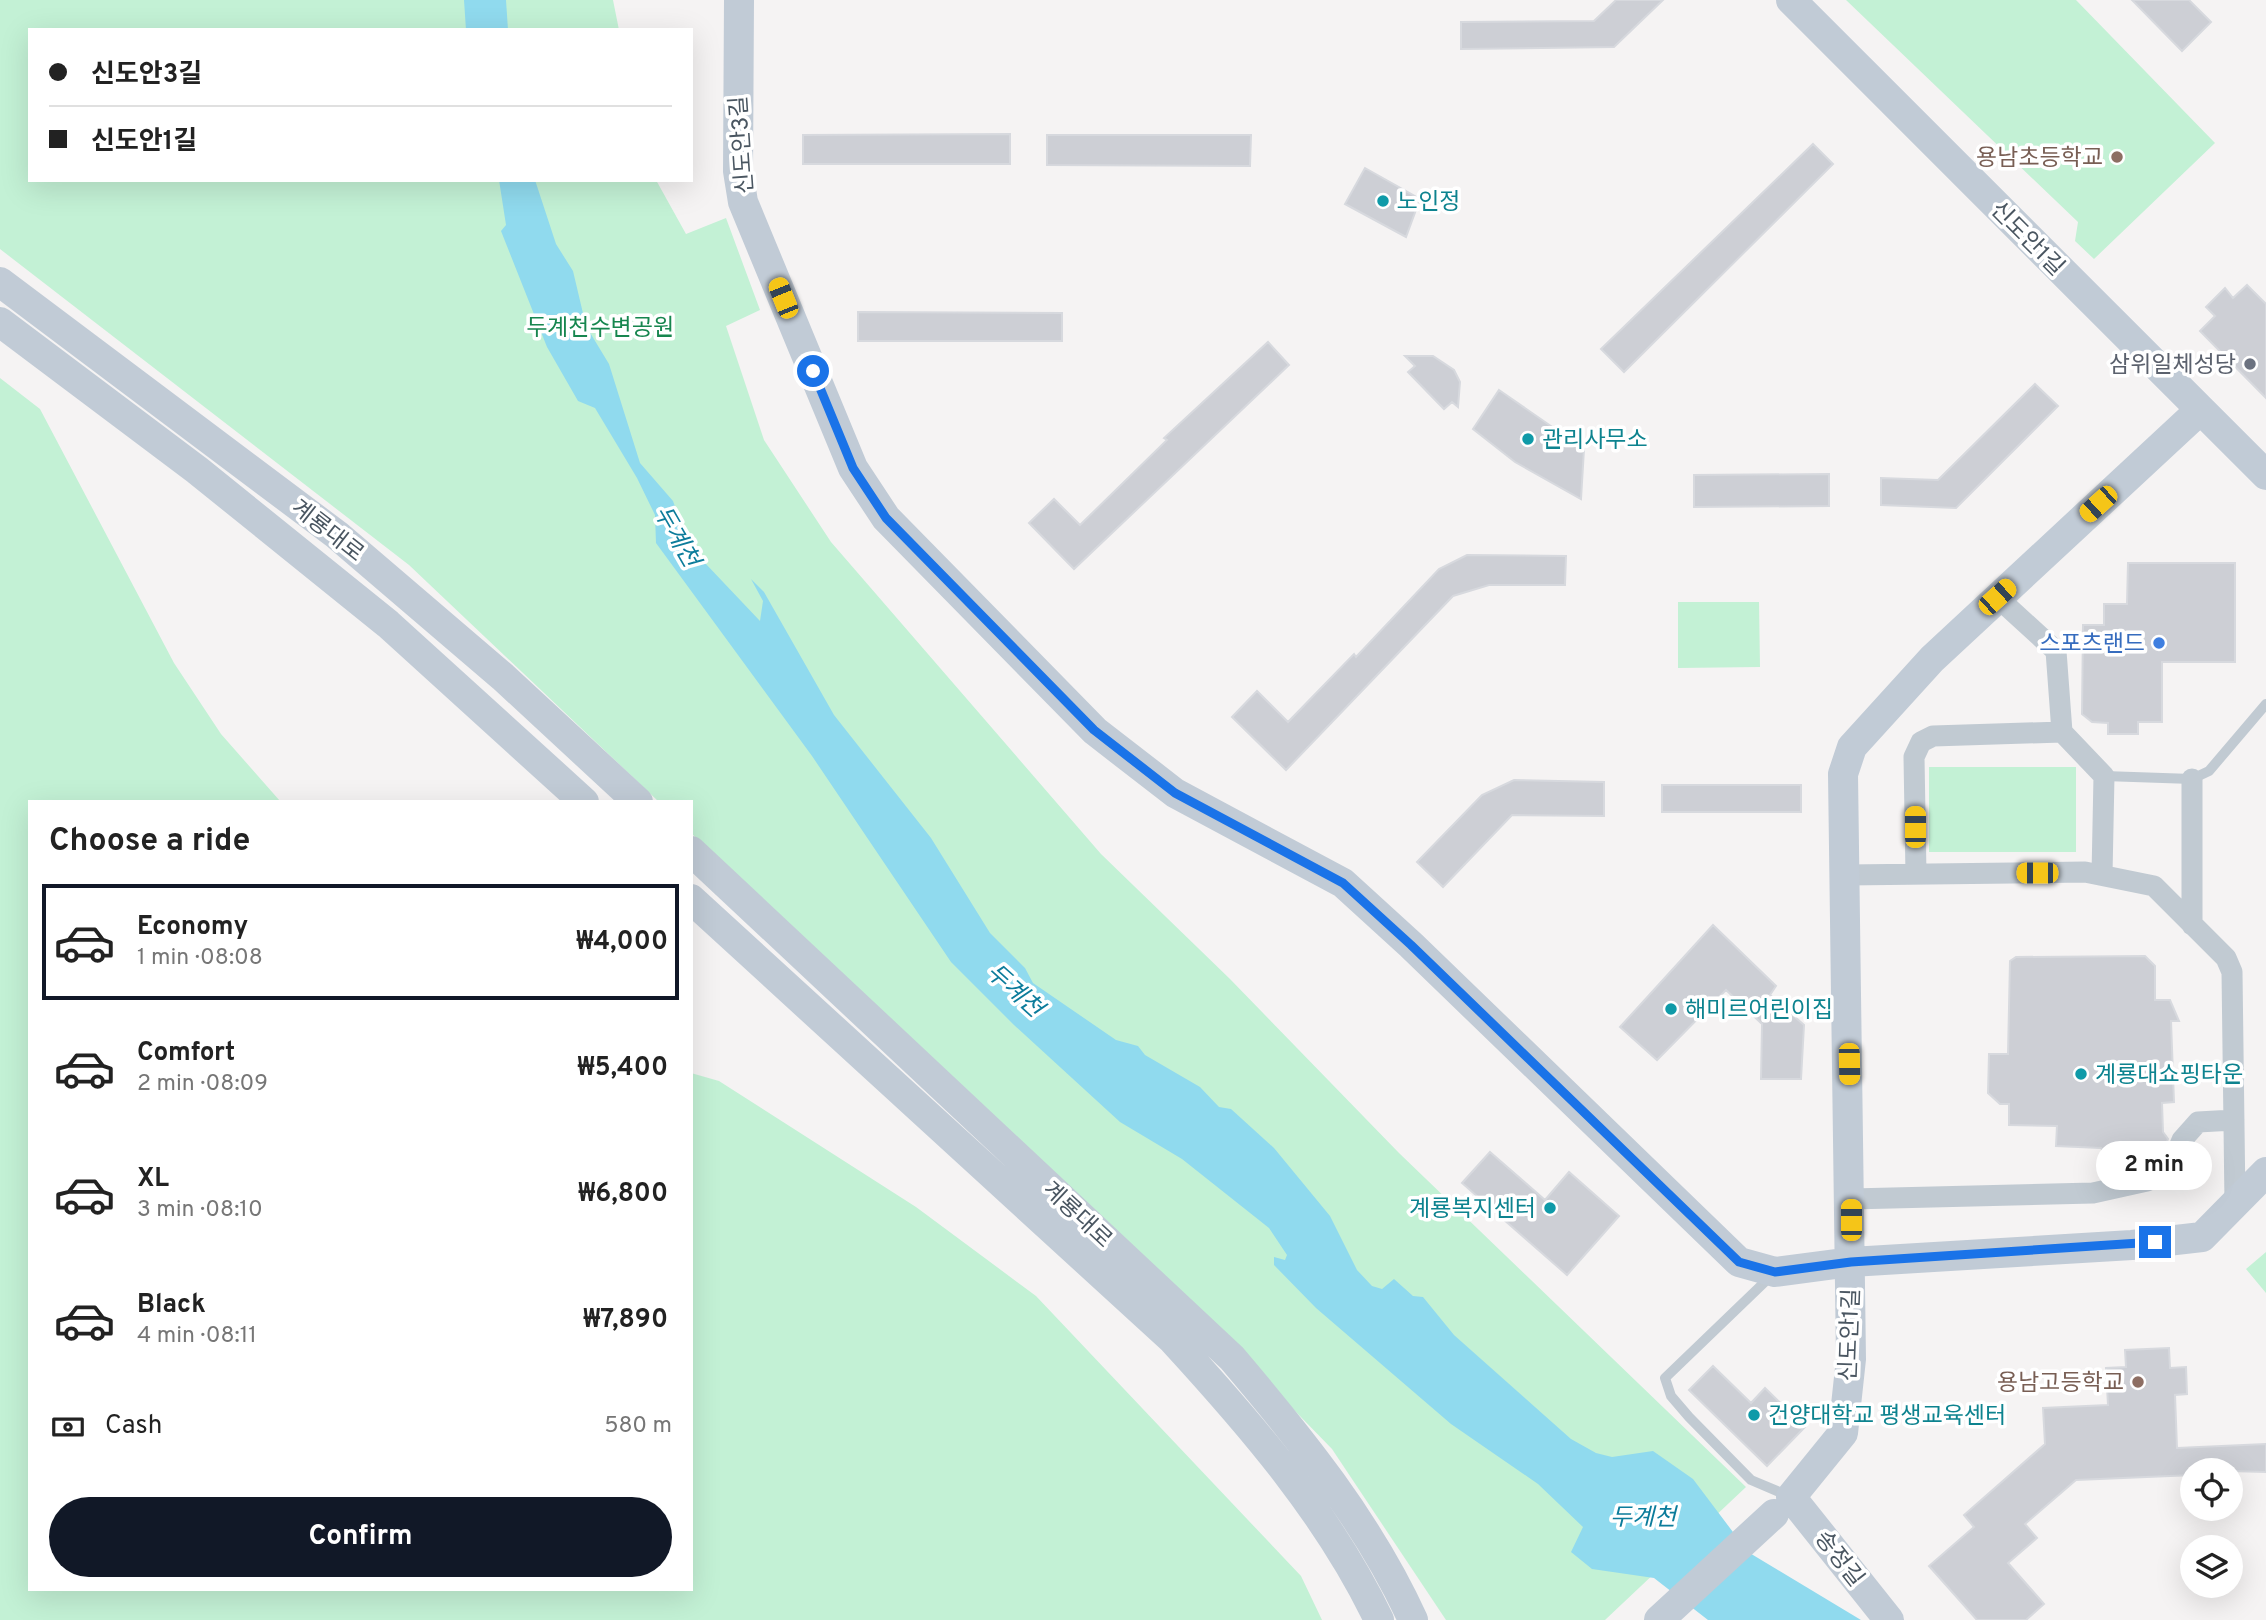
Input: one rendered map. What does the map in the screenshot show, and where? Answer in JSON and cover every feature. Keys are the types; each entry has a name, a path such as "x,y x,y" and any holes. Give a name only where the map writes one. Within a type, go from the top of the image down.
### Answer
{"street":[{"name":"신도안3길","path":"739,0 738,172 743,202 853,468 886,518 1094,730 1175,793 1343,883 1411,945 1739,1262 1775,1272 1851,1262"},
{"name":"신도안1길","path":"1791,0 2199,411 2266,475"},
{"name":"계룡대로","path":"0,282 337,535 503,677 636,800"},
{"name":"계룡대로","path":"0,322 197,470 388,624 582,800"},
{"path":"1851,1262 1847,876 1843,774 1853,747 1932,659 2199,411"},
{"path":"1997,597 2056,651 2059,663 2062,732 2104,776 2102,875"},
{"path":"1916,874 1914,757 1921,742 1933,736 2062,732"},
{"path":"2192,779 2192,925"},
{"name":"계룡대로","path":"693,853 1232,1358 1310,1450 1400,1591 1413,1620"},
{"path":"1847,876 2085,872 2154,886 2226,958 2232,972 2235,1203"},
{"name":"계룡대로","path":"693,902 1173,1340 1241,1413 1302,1495 1364,1590 1379,1620"},
{"path":"1851,1199 2093,1193 2147,1181 2171,1166 2182,1140 2198,1122 2234,1120"},
{"name":"신도안1길","path":"1659,1620 1783,1505 1843,1433 1851,1359 1851,1262 2119,1246 2202,1237 2266,1172"},
{"name":"송정길","path":"1783,1505 1889,1620"}],"lane":[{"path":"2104,776 2192,779 2210,771 2266,704"},
{"path":"1775,1272 1665,1378 1671,1396 1689,1417 1751,1479 1783,1505"}],"green space":[{"name":"두계천수변공원","path":"0,0 613,0 619,28 28,28 28,182 657,182 686,234 726,218 760,310 726,326 764,440 831,542 1101,854 1230,979 1399,1153 1746,1487 1605,1620 1446,1620 1332,1449 1224,1338 693,835 693,800 657,800 409,565 0,249"},
{"path":"1846,0 2076,0 2215,143 2094,259 2075,241 2078,222"},
{"path":"0,378 40,409 174,663 221,734 279,800 28,800 28,1591 693,1591 693,1074 719,1081 916,1207 1036,1296 1301,1576 1322,1620 0,1620"},
{"path":"1678,602 1759,602 1760,667 1678,668"},
{"path":"1929,767 2076,767 2076,852 1929,852"},
{"path":"2266,1252 2266,1293 2246,1269"}],"water":[{"path":"464,0 506,0 508,28 466,28"},
{"name":"두계천","path":"499,182 536,182 556,244 573,271 586,326 609,364 640,463 673,501 685,534 705,563 760,621 763,601 751,579 764,592 834,715 931,838 990,933 1025,968 1033,983 1116,1040 1138,1046 1145,1055 1200,1087 1219,1107 1231,1109 1274,1148 1330,1216 1357,1270 1372,1286 1382,1289 1394,1279 1413,1296 1423,1297 1454,1335 1571,1439 1596,1453 1612,1457 1653,1451 1693,1479 1748,1552 1861,1620 1708,1620 1654,1578 1592,1569 1571,1552 1583,1527 1538,1484 1451,1424 1316,1308 1274,1265 1274,1257 1285,1260 1287,1255 1269,1228 1182,1159 1120,1122 1014,1025 951,962 812,756 656,543 655,515 637,478 595,408 578,401 547,347 501,231 506,225"}],"building":[{"path":"1616,0 1663,0 1614,47 1461,49 1461,22 1594,21"},
{"path":"2132,0 2189,0 2211,22 2182,51"},
{"path":"1010,134 1010,164 803,164 803,135"},
{"path":"1047,135 1251,135 1250,166 1047,165"},
{"path":"1813,144 1833,164 1624,372 1601,349"},
{"name":"노인정","path":"1365,168 1420,199 1406,237 1345,204"},
{"name":"삼위일체성당","path":"2247,285 2266,304 2266,398 2200,331 2215,316 2206,307 2225,288 2233,298"},
{"path":"858,312 1062,313 1062,341 858,341"},
{"path":"1268,342 1289,365 1074,569 1029,523 1054,499 1080,525 1167,440 1164,438"},
{"path":"1405,356 1433,356 1454,370 1460,382 1458,407 1452,402 1444,409 1408,372 1415,366"},
{"path":"2035,384 2058,406 1956,508 1881,505 1881,478 1938,480"},
{"name":"관리사무소","path":"1499,390 1584,449 1581,499 1515,462 1473,429"},
{"path":"1829,474 1829,506 1694,507 1694,475"},
{"path":"1467,555 1566,556 1565,585 1489,585 1453,596 1286,770 1232,717 1257,691 1288,722 1354,654 1356,657 1439,569"},
{"name":"스포츠랜드","path":"2128,563 2235,563 2235,662 2162,662 2162,722 2138,722 2138,734 2108,734 2108,723 2092,722 2082,714 2083,625 2104,625 2104,604 2127,604"},
{"path":"1514,780 1604,782 1604,816 1512,815 1443,887 1417,862 1482,795"},
{"path":"1662,785 1801,785 1801,812 1662,812"},
{"name":"해미르어린이집","path":"1713,925 1776,986 1770,995 1804,1025 1801,1079 1761,1079 1762,1024 1726,990 1657,1060 1620,1027"},
{"name":"계룡대쇼핑타운","path":"2145,956 2155,966 2155,1000 2170,1000 2179,1021 2171,1021 2174,1102 2162,1103 2163,1132 2168,1139 2161,1157 2108,1158 2101,1148 2056,1146 2057,1126 2009,1125 2009,1104 2000,1104 1988,1093 1989,1054 2008,1054 2010,961 2016,957"},
{"name":"계룡복지센터","path":"1490,1152 1545,1200 1569,1172 1619,1216 1567,1275 1462,1183"},
{"path":"2169,1348 2170,1368 2186,1367 2187,1394 2175,1395 2177,1448 2266,1444 2266,1472 2243,1471 2243,1458 2180,1458 2180,1476 2076,1480 2025,1524 2037,1538 2008,1563 2044,1604 2026,1620 1977,1620 1929,1566 1974,1527 1964,1515 2045,1444 2043,1408 2108,1405 2106,1368 2126,1367 2125,1350"},
{"name":"건양대학교 평생교육센터","path":"1713,1366 1751,1403 1765,1388 1805,1427 1767,1466 1689,1390"}],"place":[{"name":"용남초등학교","path":"2117,157"},
{"name":"노인정","path":"1383,201"},
{"name":"삼위일체성당","path":"2250,364"},
{"name":"관리사무소","path":"1528,439"},
{"name":"스포츠랜드","path":"2159,643"},
{"name":"해미르어린이집","path":"1671,1009"},
{"name":"계룡대쇼핑타운","path":"2081,1074"},
{"name":"계룡복지센터","path":"1550,1208"},
{"name":"용남고등학교","path":"2138,1382"},
{"name":"건양대학교 평생교육센터","path":"1754,1415"}],"route":[{"path":"813,371 853,468 886,518 1094,730 1175,793 1343,883 1411,945 1739,1262 1775,1272 1851,1262 2155,1242"}]}
